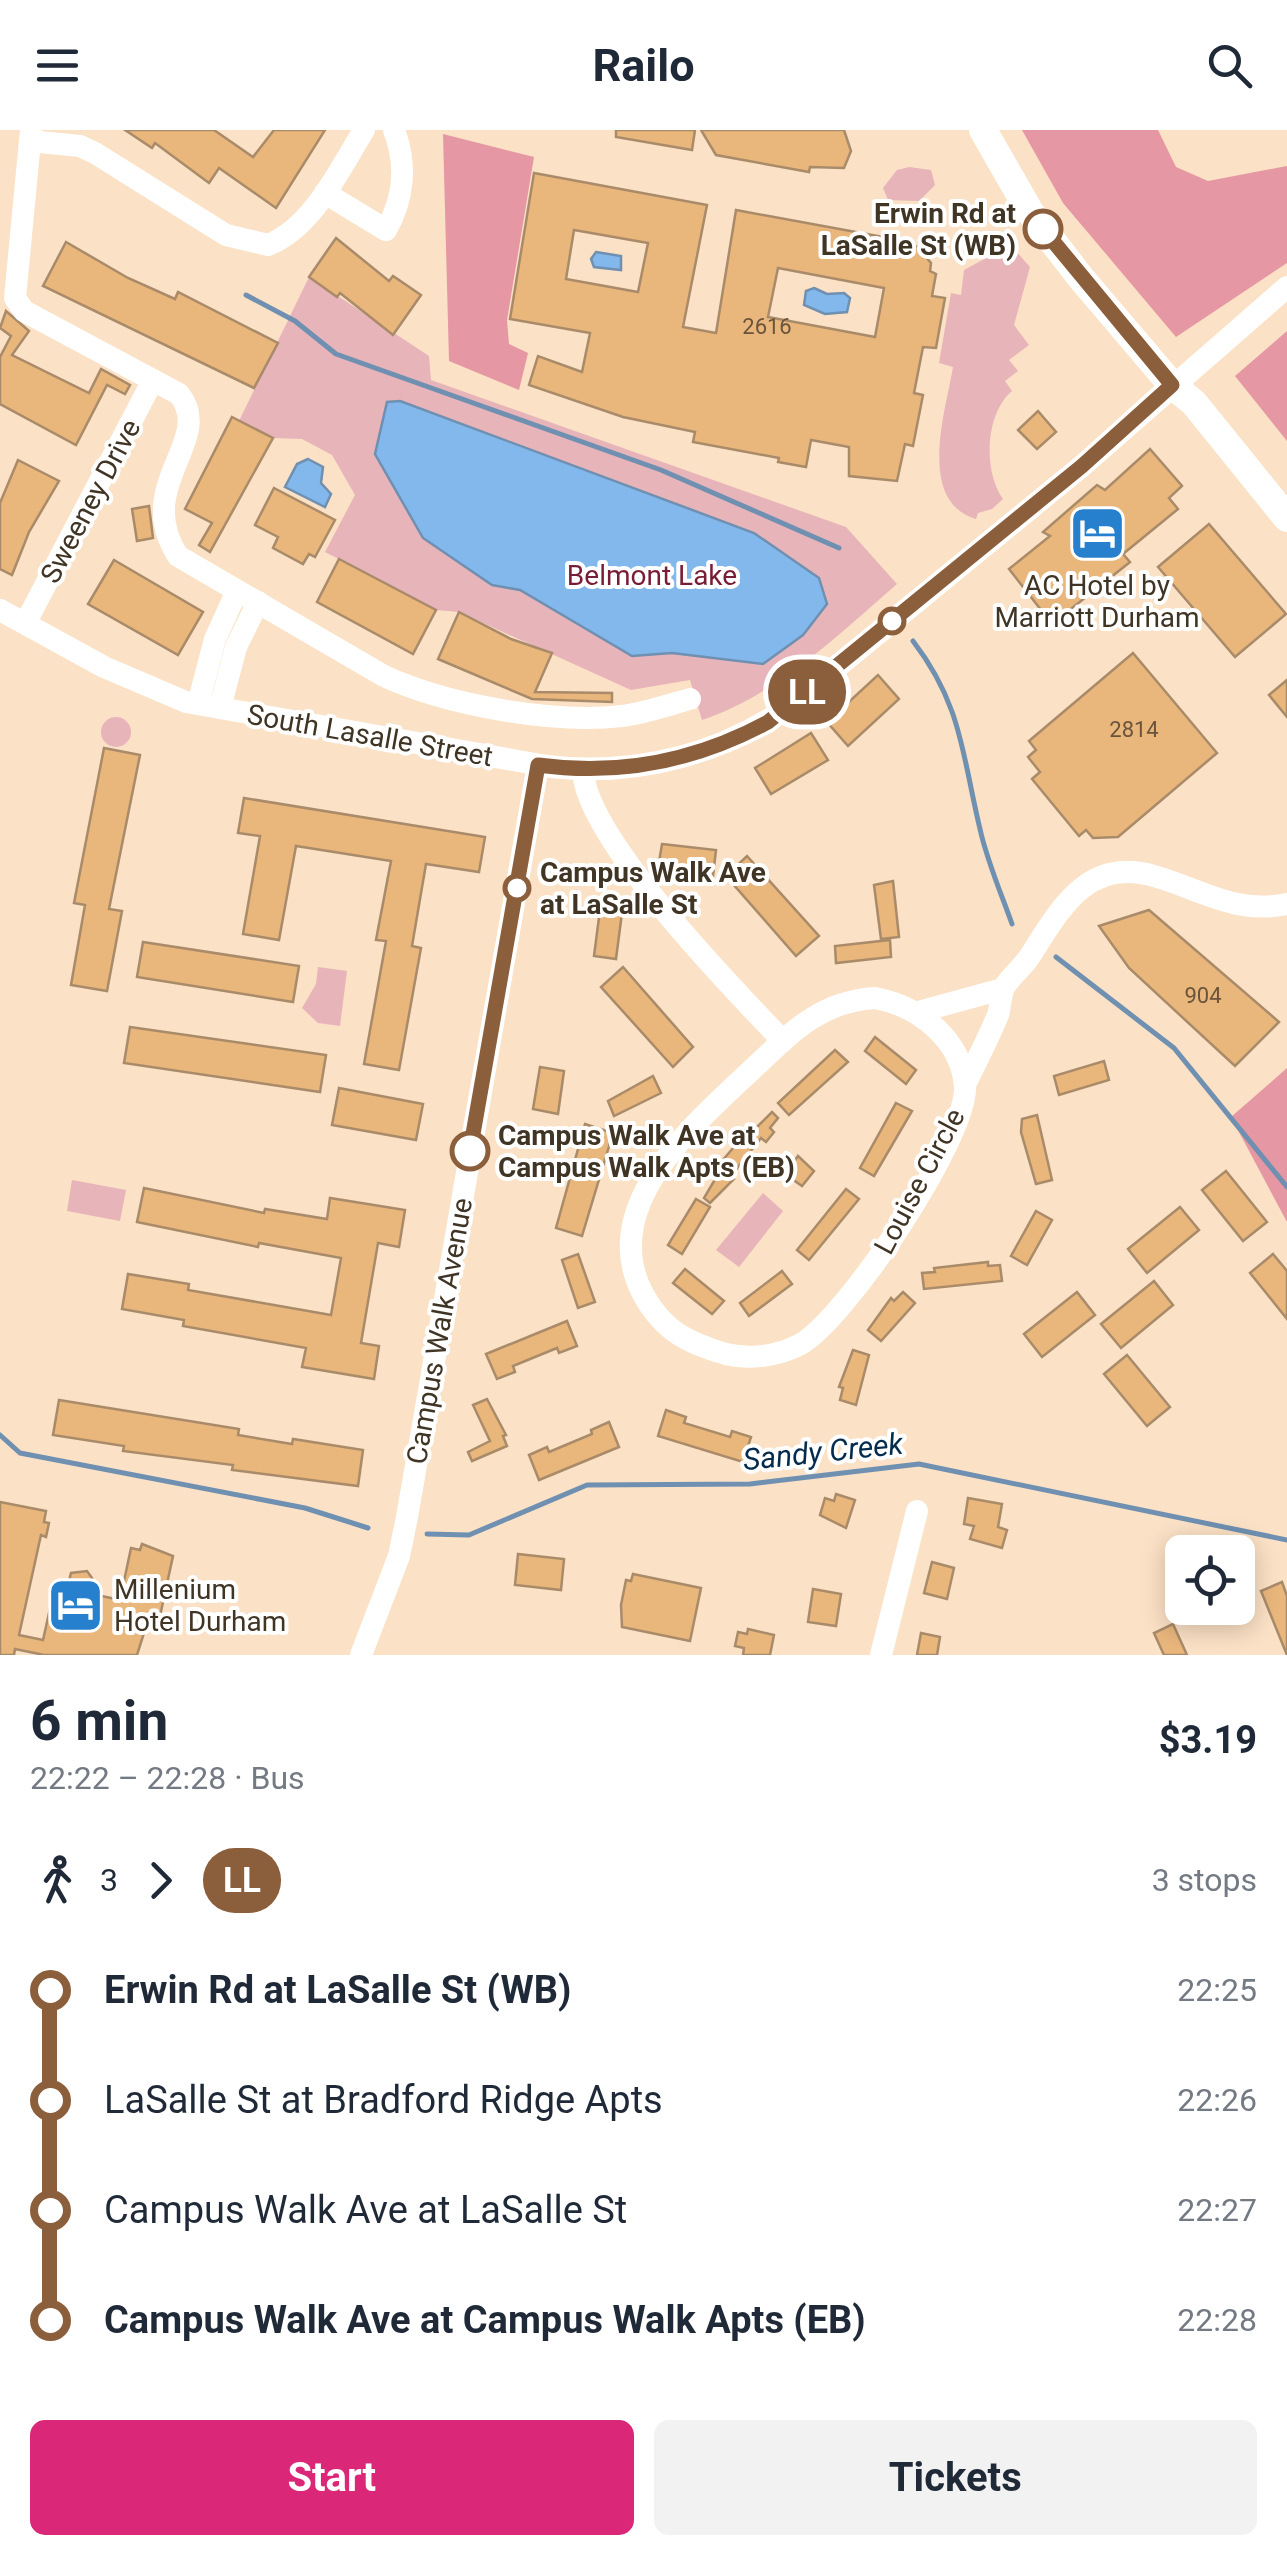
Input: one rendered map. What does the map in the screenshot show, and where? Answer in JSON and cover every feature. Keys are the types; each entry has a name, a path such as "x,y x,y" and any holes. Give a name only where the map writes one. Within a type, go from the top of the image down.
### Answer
{"main road":[{"path":"983,130 1030,212 1287,518"}],"street":[{"path":"364,130 324,193 293,230 272,244 256,245 226,235 95,152 31,136 14,298 36,318 179,394 190,416 161,505 170,545 188,564 384,676 452,698 575,718 639,714 690,699"},
{"path":"324,193 386,230 397,212 402,179 394,130"},
{"name":"South Lasalle Street","path":"0,610 128,679 209,706 538,765 583,770 672,760 716,746 768,722 1082,466 1287,288"},
{"name":"Sweeney Drive","path":"26,622 153,380"},
{"path":"209,706 236,646 247,596"},
{"name":"Campus Walk Avenue","path":"361,1655 399,1556 408,1517 538,765"},
{"path":"583,770 586,795 625,857 783,1041"},
{"path":"918,1012 1002,988 1029,957 1063,902 1102,878 1136,872 1232,904 1259,908 1287,904"},
{"path":"965,1085 1000,1010 1002,988"},
{"name":"Louise Circle","path":"875,998 918,1012 956,1055 965,1085 960,1112 933,1168 858,1287 801,1344 762,1356 736,1356 684,1341 661,1322 635,1272 633,1218 680,1140 783,1041 826,1007 875,998"},
{"path":"880,1655 917,1511"}],"green space":[{"path":"897,170 931,170 935,185 919,201 888,200 883,188"},
{"path":"1007,241 1030,267 1014,325 1029,345 1009,360 1018,371 1005,381 1012,391 1003,401 992,428 992,474 1003,499 992,509 978,513 976,519 957,509 946,494 941,474 941,429 953,367 939,363 951,293 961,295 964,270 988,257 997,243"},
{"name":"Belmont Lake","path":"309,277 429,356 431,380 846,527 897,584 781,679 702,720 690,680 631,690 459,612 436,610 325,552 355,495 332,455 302,439 273,438 239,421"},
{"path":"116,717 127,721 131,732 127,743 116,747 105,743 101,732 105,721"},
{"path":"318,967 347,971 340,1026 318,1023 302,1008 316,984"},
{"path":"72,1180 126,1190 120,1221 67,1211"},
{"path":"763,1193 783,1211 739,1267 716,1250"}],"shaded area":[{"path":"1022,130 1158,130 1176,167 1208,181 1287,166 1287,263 1176,337 1063,203"},
{"path":"443,134 534,157 507,320 509,344 528,353 519,390 449,361"},
{"path":"1287,331 1287,441 1235,376"},
{"path":"1287,1068 1287,1222 1231,1117"}],"water":[{"path":"596,252 621,256 621,270 594,267 591,259"},
{"path":"814,288 827,294 844,293 850,298 847,312 825,314 804,305 806,291"},
{"path":"400,401 754,533 819,578 827,604 803,635 763,664 672,653 632,656 520,590 492,585 423,538 375,454 387,402"},
{"path":"308,459 323,467 321,483 331,494 325,507 285,487 297,464"}],"building":[{"path":"125,130 214,130 253,157 274,130 325,130 276,208 219,168 209,183 155,143 152,148"},
{"path":"616,130 695,130 692,150 616,137"},
{"path":"701,130 844,130 851,151 844,168 810,167 809,172 716,155"},
{"path":"534,173 707,205 683,327 716,333 736,210 910,242 931,263 930,271 936,274 932,296 945,298 936,348 923,347 914,393 923,395 913,446 905,444 897,481 849,476 849,447 811,440 806,467 778,462 779,458 693,442 695,432 623,417 529,385 538,356 582,372 590,333 510,319","holes":["574,230 648,243 638,292 566,279","778,268 884,288 875,337 768,317"]},
{"path":"336,238 389,281 393,276 421,295 393,335 340,293 337,297 309,277"},
{"path":"66,242 128,278 175,299 178,292 278,343 254,388 43,286"},
{"path":"6,311 29,331 12,355 89,393 101,369 130,385 125,394 107,385 76,445 0,404 0,357 11,336 0,328"},
{"path":"1038,411 1056,432 1037,449 1018,430"},
{"path":"232,417 273,438 210,552 199,545 212,523 185,509"},
{"name":"AC Hotel by Marriott Durham","path":"1150,449 1182,486 1169,498 1178,509 1123,554 1130,562 1052,624 1009,569 1050,536 1043,532 1097,485 1105,490"},
{"path":"18,460 59,481 29,532 12,575 0,569 0,503"},
{"path":"274,488 335,520 315,557 309,554 303,564 273,548 278,537 255,525"},
{"path":"149,506 153,538 137,541 132,509"},
{"path":"1209,524 1286,614 1235,657 1158,567"},
{"path":"339,559 436,610 413,654 317,602"},
{"path":"114,560 203,612 178,655 88,604"},
{"path":"459,612 511,639 552,653 535,692 612,693 612,702 532,699 438,659"},
{"path":"1133,653 1217,753 1118,837 1093,838 1086,830 1079,836 1032,779 1040,772 1028,757 1036,750 1029,741"},
{"path":"878,675 899,699 848,746 827,722"},
{"path":"1287,680 1287,717 1269,695"},
{"path":"811,733 828,760 771,794 755,768"},
{"path":"104,748 140,755 109,909 122,911 107,991 71,985 85,905 74,903"},
{"path":"244,798 485,837 479,872 426,864 412,946 421,948 399,1070 364,1064 386,941 376,940 391,861 296,846 279,940 243,934 260,836 238,833"},
{"path":"662,844 716,850 713,876 658,868"},
{"path":"747,856 819,936 796,956 726,876"},
{"path":"893,881 899,937 881,939 874,885"},
{"path":"601,902 623,905 616,959 594,956"},
{"path":"1149,910 1279,1022 1235,1066 1129,968 1099,926"},
{"path":"890,940 891,957 836,963 835,946"},
{"path":"143,942 299,966 293,1002 137,977"},
{"path":"623,967 693,1047 673,1067 601,987"},
{"path":"130,1027 326,1055 320,1092 124,1063"},
{"path":"875,1037 916,1070 906,1084 865,1051"},
{"path":"835,1050 848,1062 789,1115 778,1103"},
{"path":"1104,1061 1109,1080 1059,1095 1054,1076"},
{"path":"540,1067 564,1071 558,1114 533,1109"},
{"path":"653,1076 661,1093 614,1116 608,1101"},
{"path":"339,1088 423,1104 416,1140 332,1125"},
{"path":"896,1103 912,1111 874,1176 860,1168"},
{"path":"772,1112 778,1118 770,1128 774,1132 766,1142 761,1138 731,1176 734,1179 710,1203 704,1198 720,1171 716,1168 751,1127 754,1130"},
{"path":"1037,1115 1052,1180 1036,1184 1021,1132 1022,1119"},
{"path":"585,1124 613,1133 582,1236 556,1228"},
{"path":"798,1156 814,1171 802,1186 785,1174"},
{"path":"1226,1171 1267,1222 1243,1241 1202,1190"},
{"path":"144,1188 264,1213 265,1209 327,1219 330,1198 405,1210 399,1247 378,1243 361,1343 379,1346 374,1379 302,1367 306,1348 183,1326 184,1320 122,1309 128,1274 189,1284 188,1290 331,1315 341,1258 259,1243 258,1247 137,1222"},
{"path":"846,1189 859,1199 809,1260 797,1250"},
{"path":"696,1199 710,1207 682,1254 668,1245"},
{"path":"1180,1207 1199,1230 1147,1273 1128,1249"},
{"path":"1036,1211 1052,1220 1027,1265 1011,1256"},
{"path":"578,1254 595,1302 578,1308 562,1260"},
{"path":"1273,1254 1287,1271 1287,1319 1250,1273"},
{"path":"988,1262 988,1266 1000,1265 1002,1281 924,1289 922,1273"},
{"path":"685,1269 724,1301 712,1314 673,1283"},
{"path":"782,1271 792,1284 749,1316 740,1303"},
{"path":"1154,1281 1173,1305 1121,1348 1101,1324"},
{"path":"903,1292 915,1303 881,1341 868,1330 891,1298 894,1301"},
{"path":"1077,1292 1095,1315 1042,1357 1024,1334"},
{"path":"567,1321 577,1346 559,1353 557,1348 513,1366 515,1372 497,1379 486,1354"},
{"path":"853,1350 869,1355 856,1405 840,1400 843,1388 839,1387"},
{"path":"1127,1355 1170,1407 1147,1426 1104,1374"},
{"path":"487,1399 506,1435 503,1436 507,1446 472,1461 468,1452 490,1441 473,1405"},
{"path":"59,1400 239,1429 238,1435 292,1444 293,1439 363,1450 358,1486 232,1470 233,1465 123,1451 124,1446 53,1435"},
{"path":"666,1410 686,1417 684,1423 730,1437 732,1431 751,1437 743,1462 658,1436"},
{"path":"609,1422 619,1447 539,1480 529,1455 547,1447 549,1452 592,1434 591,1430"},
{"path":"836,1494 855,1500 846,1528 820,1515 825,1498 834,1501"},
{"path":"968,1498 1002,1504 998,1527 1007,1530 1002,1548 970,1539 974,1526 964,1524"},
{"path":"0,1502 46,1511 44,1522 49,1523 46,1537 41,1535 19,1635 43,1640 55,1586 67,1589 71,1573 87,1571 92,1578 88,1593 120,1600 131,1548 140,1550 142,1544 173,1556 160,1616 150,1614 137,1655 44,1655 15,1649 14,1655 0,1655"},
{"path":"518,1554 564,1559 561,1590 515,1585"},
{"path":"932,1562 954,1568 947,1599 924,1593"},
{"path":"633,1574 701,1588 690,1641 622,1627 626,1580 631,1581"},
{"path":"1282,1582 1287,1596 1287,1655 1261,1591"},
{"path":"813,1589 841,1594 836,1626 808,1622"},
{"path":"1173,1625 1187,1655 1164,1655 1154,1633"},
{"path":"748,1629 774,1635 770,1655 743,1655 744,1648 735,1646 738,1632 747,1634"},
{"path":"921,1633 940,1637 937,1655 917,1655"}],"waterway":[{"path":"246,295 295,321 336,354 661,470 839,548"},
{"path":"913,641 951,709 983,841 1012,924"},
{"path":"1056,957 1174,1048 1287,1187"},
{"name":"Sandy Creek","path":"0,1435 20,1453 305,1508 368,1528"},
{"name":"Sandy Creek","path":"427,1534 469,1535 587,1485 750,1484 919,1464 1287,1540"}],"bus line":[{"name":"LL","path":"470,1151 538,765 597,770 672,760 744,735 768,722 1082,466 1149,410 1172,385 1043,229"}],"place":[{"name":"Erwin Rd at LaSalle St (WB)","path":"1043,229"},
{"name":"AC Hotel by Marriott Durham","path":"1097,534"},
{"name":"Campus Walk Ave at LaSalle St","path":"517,888"},
{"name":"Campus Walk Ave at Campus Walk Apts (EB)","path":"470,1151"},
{"name":"Millenium Hotel Durham","path":"75,1605"}]}
